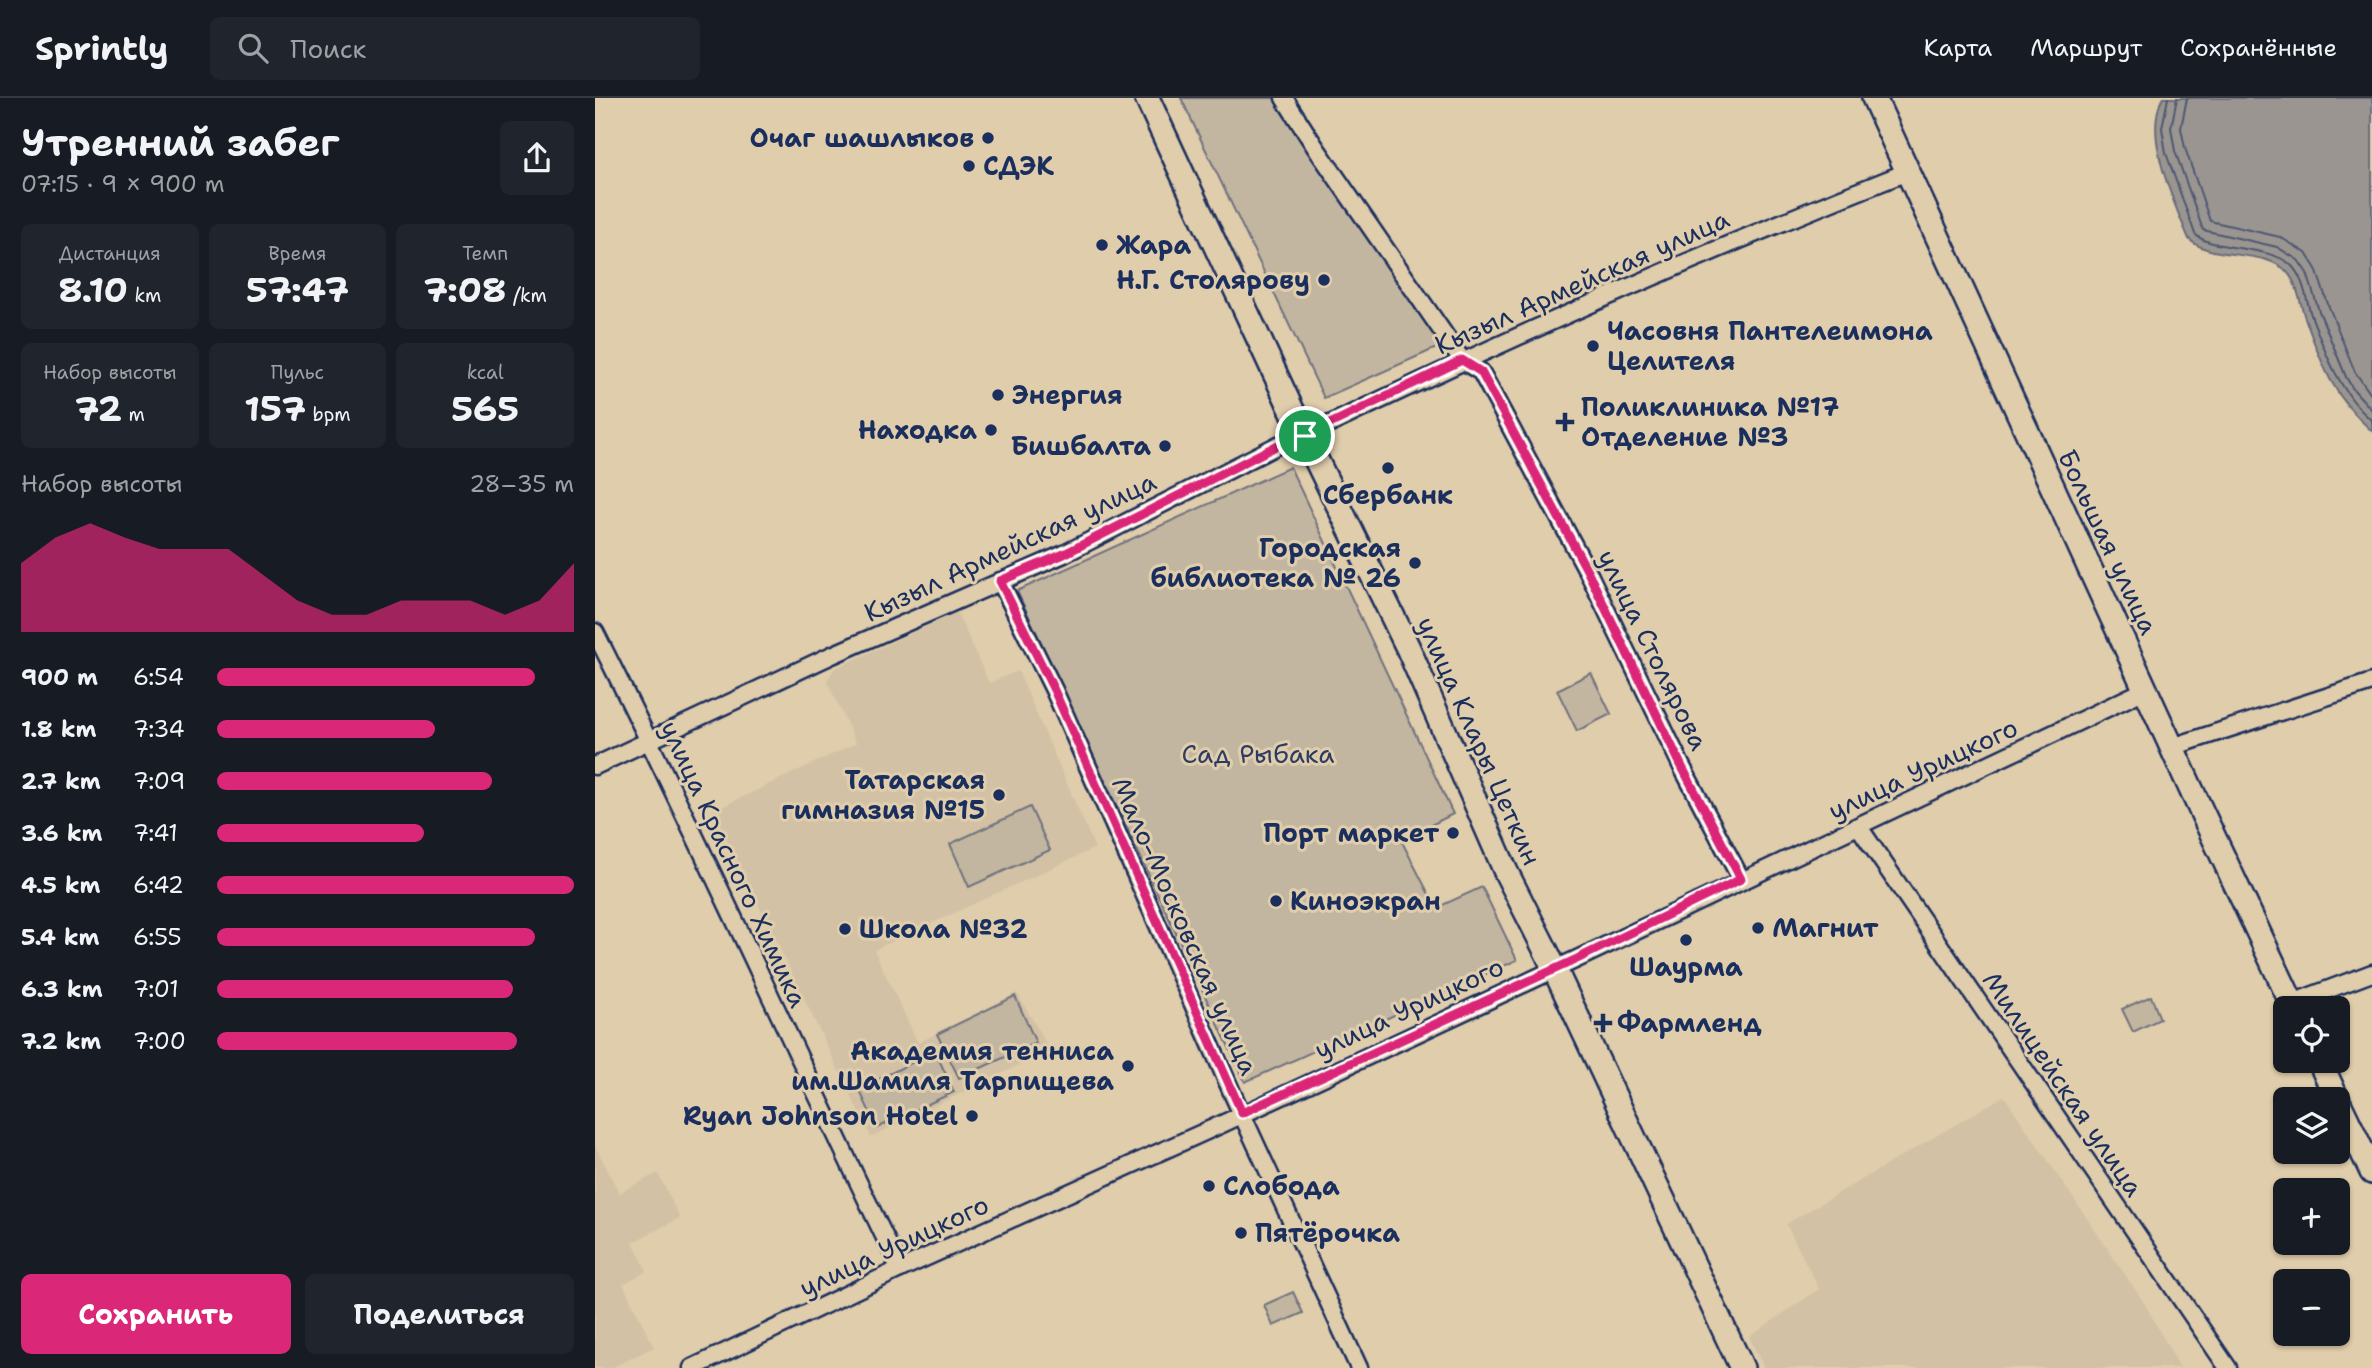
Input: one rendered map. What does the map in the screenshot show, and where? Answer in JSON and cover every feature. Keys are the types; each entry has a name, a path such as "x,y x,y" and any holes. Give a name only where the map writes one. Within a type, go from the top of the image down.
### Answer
{"main road":[{"name":"улица Клары Цеткин","path":"1147,98 1305,436 1408,648 1506,872 1742,1368"},
{"name":"Большая улица","path":"1874,98 2145,690 2289,996"},
{"path":"2350,1127 2372,1172"}],"street":[{"name":"улица Столярова","path":"1284,98 1462,360 1481,372 1588,572 1681,765 1741,879"},
{"name":"Кызыл Армейская улица","path":"595,766 832,655 1064,554 1278,445 1305,436 1462,360 1702,254 1907,172"},
{"name":"Мало-Московская улица","path":"1000,581 1054,690 1359,1368"},
{"name":"улица Красного Химика","path":"595,632 651,742 778,1016 900,1269"},
{"path":"2172,747 2372,682"},
{"name":"улица Урицкого","path":"692,1368 900,1269 1554,969 1741,879 1859,827 2145,690"},
{"name":"Милицейская улица","path":"1859,827 2228,1368"},
{"path":"2316,996 2372,974"}],"shaded area":[{"name":"Школа №32","path":"957,612 989,683 1018,671 1095,848 874,950 918,1043 1017,993 1050,1050 871,1137 713,811 856,743 827,681 834,669"},
{"path":"2004,1096 2143,1301 2180,1368 1764,1368 1749,1337 1819,1289 1786,1224"},
{"path":"595,1145 619,1193 658,1173 680,1218 633,1242 647,1271 623,1284 654,1347 611,1368 595,1368"}],"green space":[{"path":"1181,98 1283,98 1441,346 1324,398"},
{"name":"Сад Рыбака","path":"1290,467 1453,814 1401,840 1436,908 1482,887 1517,960 1245,1082 1017,591"},
{"path":"1591,673 1611,714 1577,731 1557,690"},
{"path":"1030,807 1050,850 969,887 950,844"},
{"path":"1015,996 1036,1043 959,1078 937,1034"},
{"path":"2151,996 2160,1019 2133,1032 2122,1009"},
{"path":"935,1051 954,1092 877,1128 859,1089"},
{"path":"1293,1292 1303,1313 1273,1326 1264,1305"}],"water":[{"path":"2163,98 2372,98 2372,431 2347,406 2330,379 2288,273 2267,260 2211,250 2189,239 2169,188 2158,149 2157,113"}],"place":[{"name":"Очаг шашлыков","path":"988,138"},
{"name":"СДЭК","path":"969,166"},
{"name":"Жара","path":"1102,245"},
{"name":"Н.Г. Столярову","path":"1324,280"},
{"name":"Часовня Пантелеимона Целителя","path":"1593,346"},
{"name":"Энергия","path":"998,395"},
{"name":"Поликлиника №17 Отделение №3","path":"1565,422"},
{"name":"Находка","path":"991,430"},
{"name":"Бишбалта","path":"1165,446"},
{"name":"Сбербанк","path":"1388,468"},
{"name":"Городская библиотека № 26","path":"1415,563"},
{"name":"Татарская гимназия №15","path":"999,795"},
{"name":"Порт маркет","path":"1453,833"},
{"name":"Киноэкран","path":"1276,901"},
{"name":"Магнит","path":"1758,928"},
{"name":"Школа №32","path":"845,929"},
{"name":"Шаурма","path":"1686,940"},
{"name":"Фармленд","path":"1603,1023"},
{"name":"Академия тенниса им.Шамиля Тарпищева","path":"1128,1066"},
{"name":"Ryan Johnson Hotel","path":"972,1116"},
{"name":"Слобода","path":"1209,1186"},
{"name":"Пятёрочка","path":"1241,1233"}],"route":[{"path":"1462,360 1481,372 1588,572 1681,765 1741,879 1577,959 1242,1113 1054,690 1000,581 1064,554 1278,445 1305,436 1462,360"}]}
